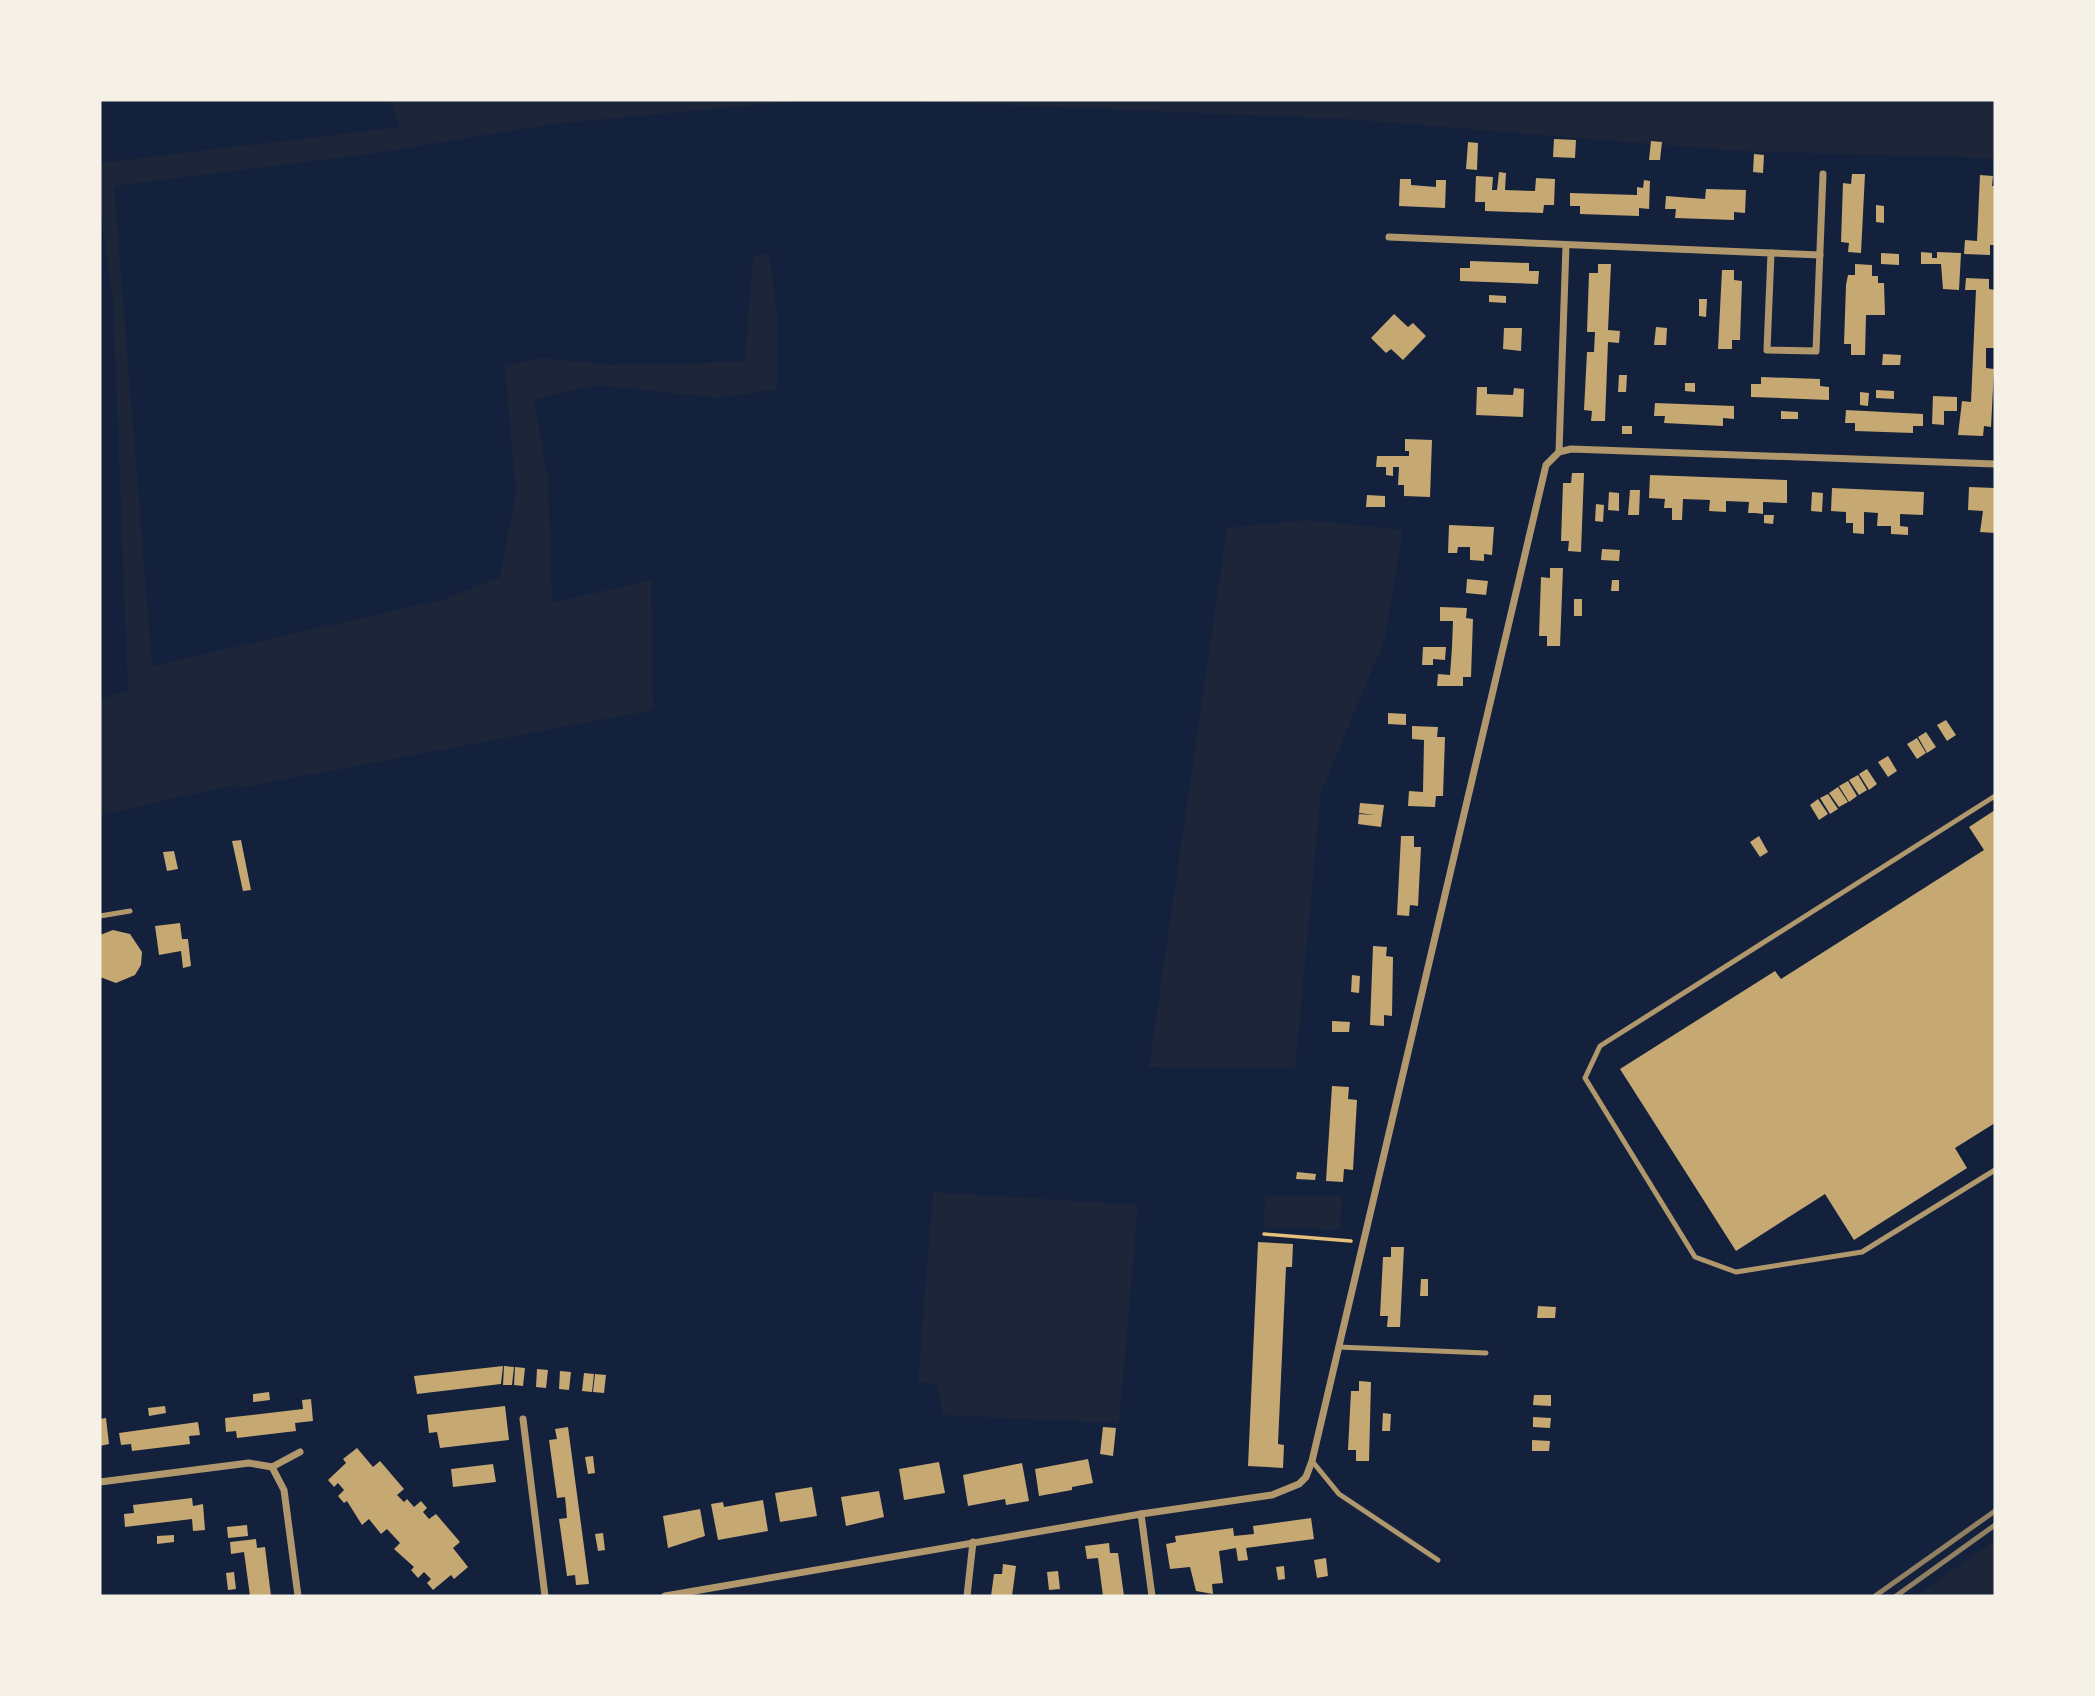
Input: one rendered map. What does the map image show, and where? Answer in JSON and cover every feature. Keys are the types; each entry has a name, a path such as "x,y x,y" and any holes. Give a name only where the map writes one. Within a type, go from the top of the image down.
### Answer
{"street":[{"path":"1771,253 1767,350 1816,352 1823,174"},
{"path":"1389,237 1820,255"},
{"path":"1559,452 1566,245"},
{"path":"665,1596 1141,1514 1272,1495 1299,1484 1306,1478 1312,1461 1546,465 1559,452 1582,449 1995,464"},
{"path":"523,1419 545,1596"},
{"path":"100,1482 249,1463 272,1468 300,1452"},
{"path":"272,1468 284,1490 298,1596"},
{"path":"1141,1514 1152,1596"},
{"path":"967,1596 973,1542"}],"lane":[{"path":"1995,796 1600,1046 1585,1079 1695,1257 1736,1272 1862,1252 1995,1170"},
{"path":"100,916 131,911"},
{"path":"1338,1347 1486,1353"},
{"path":"1312,1461 1339,1494 1438,1560"}],"path":[{"path":"1264,1234 1364,1242"}],"shaded area":[{"path":"390,100 806,100 553,124 384,152 114,186 152,666 445,599 500,577 516,493 505,366 540,358 610,365 745,362 753,256 769,254 777,312 777,389 719,398 598,385 534,399 548,478 552,603 651,580 653,710 239,788 238,784 100,815 100,700 128,690 113,302 100,207 100,163 400,127"},
{"path":"889,100 1995,100 1995,158 1740,151 1346,119"},
{"path":"1307,520 1403,530 1384,642 1321,791 1295,1069 1149,1067 1227,528"},
{"path":"933,1192 1138,1205 1119,1423 943,1415 938,1385 918,1382"},
{"path":"1265,1195 1342,1197 1340,1230 1264,1227"},
{"path":"1995,1541 1995,1596 1915,1596"}],"building":[{"path":"1554,139 1576,140 1575,158 1553,157"},
{"path":"1651,141 1662,142 1660,160 1649,160"},
{"path":"1468,142 1478,143 1477,170 1466,169"},
{"path":"1754,154 1764,155 1763,173 1753,172"},
{"path":"1499,172 1506,173 1505,190 1535,191 1536,178 1555,179 1554,205 1544,205 1543,213 1485,211 1485,202 1475,202 1476,176 1493,177 1492,190 1497,190"},
{"path":"1852,174 1865,174 1861,253 1848,252 1849,243 1841,242 1843,183 1851,184"},
{"path":"1980,175 1993,176 1992,186 1995,186 1995,245 1990,245 1990,255 1964,254 1965,240 1977,241"},
{"path":"1400,179 1411,179 1411,185 1436,187 1436,180 1446,180 1445,208 1399,206"},
{"path":"1644,180 1650,181 1649,209 1639,208 1639,216 1580,214 1580,206 1570,206 1570,193 1637,195 1637,187 1643,188"},
{"path":"1706,189 1746,190 1745,213 1734,212 1734,220 1675,218 1676,209 1665,209 1666,196 1705,199"},
{"path":"1876,205 1884,206 1884,223 1876,222"},
{"path":"1921,252 1932,253 1932,258 1937,258 1937,252 1961,253 1959,290 1943,289 1941,264 1921,264"},
{"path":"1881,253 1899,254 1899,265 1881,264"},
{"path":"1470,261 1529,263 1529,271 1539,271 1538,284 1460,281 1460,268 1470,268"},
{"path":"1598,264 1611,264 1608,330 1620,331 1619,343 1608,342 1605,421 1591,421 1592,411 1584,410 1587,352 1594,352 1595,332 1587,332 1589,273 1598,273"},
{"path":"1855,264 1872,265 1872,276 1878,276 1878,283 1884,283 1885,315 1866,315 1865,355 1851,355 1851,344 1844,344 1846,285 1848,275 1855,275"},
{"path":"1722,270 1734,270 1734,280 1742,281 1740,340 1732,340 1732,349 1718,349"},
{"path":"1966,278 1989,279 1989,289 1995,290 1995,348 1986,348 1986,368 1994,369 1991,427 1984,426 1983,436 1958,435 1962,401 1971,402 1976,290 1965,290"},
{"path":"1489,295 1506,296 1506,303 1489,302"},
{"path":"1699,299 1707,299 1706,317 1699,316"},
{"path":"1394,314 1408,327 1413,323 1426,336 1403,360 1391,349 1386,353 1371,338"},
{"path":"1656,327 1667,328 1666,345 1654,345"},
{"path":"1504,328 1522,328 1521,351 1503,349"},
{"path":"1883,354 1901,355 1900,365 1882,365"},
{"path":"1619,375 1627,375 1626,392 1618,392"},
{"path":"1761,377 1820,379 1820,386 1829,387 1829,400 1751,397 1751,384 1761,384"},
{"path":"1685,383 1695,383 1695,392 1685,391"},
{"path":"1477,387 1487,387 1487,394 1513,395 1514,388 1524,389 1523,417 1476,415"},
{"path":"1876,390 1894,391 1894,399 1876,398"},
{"path":"1860,392 1869,393 1868,406 1860,405"},
{"path":"1933,396 1957,397 1957,411 1944,411 1944,425 1932,424"},
{"path":"1655,403 1734,406 1734,419 1723,418 1723,426 1664,423 1665,416 1654,416"},
{"path":"1846,410 1923,414 1923,426 1913,426 1913,433 1855,431 1855,423 1845,423"},
{"path":"1781,411 1798,412 1798,419 1781,419"},
{"path":"1622,426 1632,426 1632,434 1622,434"},
{"path":"1405,439 1432,440 1430,497 1404,496 1404,485 1398,485 1399,467 1393,467 1393,476 1386,475 1386,467 1376,467 1377,456 1409,456 1409,451 1405,451"},
{"path":"1572,473 1584,473 1581,552 1568,551 1569,541 1561,541 1563,483 1571,483"},
{"path":"1650,475 1787,480 1787,503 1763,502 1763,514 1748,513 1749,502 1726,501 1726,512 1709,511 1710,500 1683,499 1682,520 1672,520 1672,508 1664,508 1665,499 1649,498"},
{"path":"1969,487 1995,488 1995,533 1980,532 1983,511 1968,510"},
{"path":"1832,488 1924,492 1923,515 1900,514 1900,526 1908,527 1908,535 1891,534 1891,526 1877,526 1878,513 1864,512 1864,534 1853,533 1853,523 1846,523 1846,512 1831,511"},
{"path":"1630,490 1640,490 1639,515 1628,515"},
{"path":"1609,492 1619,493 1619,511 1608,510"},
{"path":"1812,492 1823,493 1822,512 1811,511"},
{"path":"1367,495 1385,496 1385,507 1366,507"},
{"path":"1596,504 1604,505 1603,522 1595,521"},
{"path":"1764,515 1774,515 1773,524 1764,523"},
{"path":"1449,525 1494,527 1492,555 1484,554 1484,561 1470,560 1470,547 1458,547 1457,553 1448,553"},
{"path":"1602,549 1620,550 1619,561 1601,560"},
{"path":"1550,568 1563,568 1560,646 1547,646 1547,636 1539,636 1541,577 1550,578"},
{"path":"1467,579 1488,581 1486,595 1466,593"},
{"path":"1612,580 1619,580 1619,591 1611,591"},
{"path":"1574,599 1582,599 1582,616 1574,616"},
{"path":"1440,607 1467,608 1466,618 1473,619 1471,677 1463,677 1463,686 1437,686 1438,674 1450,675 1453,621 1440,621"},
{"path":"1423,647 1446,647 1445,660 1433,659 1433,665 1422,665"},
{"path":"1388,713 1406,714 1406,725 1388,724"},
{"path":"1946,720 1956,735 1947,741 1937,725"},
{"path":"1412,726 1438,727 1437,737 1445,737 1443,796 1436,796 1435,807 1408,806 1409,791 1423,792 1424,740 1412,739"},
{"path":"1926,732 1936,747 1927,753 1918,737"},
{"path":"1917,738 1926,753 1917,759 1907,744"},
{"path":"1888,756 1897,771 1888,777 1878,762"},
{"path":"1867,769 1877,784 1869,790 1859,774"},
{"path":"1858,775 1867,790 1859,795 1849,780"},
{"path":"1848,781 1857,796 1849,802 1839,786"},
{"path":"1838,787 1848,802 1839,807 1829,793"},
{"path":"1828,794 1838,809 1830,814 1820,798"},
{"path":"1818,799 1828,814 1819,820 1810,805"},
{"path":"1360,803 1384,805 1381,827 1358,824 1359,814 1375,815 1359,813"},
{"path":"1995,810 1995,1123 1955,1148 1967,1168 1854,1240 1825,1194 1736,1251 1620,1069 1775,971 1781,979 1984,850 1969,827"},
{"path":"1401,836 1414,836 1414,847 1421,847 1418,906 1410,905 1409,916 1397,915"},
{"path":"1759,836 1768,852 1760,857 1750,842"},
{"path":"241,840 251,890 243,891 232,841"},
{"path":"174,851 178,869 167,871 163,852"},
{"path":"180,923 182,939 188,939 191,966 183,968 181,951 159,955 155,926"},
{"path":"113,930 130,934 142,952 141,965 135,975 116,983 100,977 100,935"},
{"path":"1373,946 1387,947 1386,956 1393,957 1392,1016 1384,1015 1384,1026 1370,1025"},
{"path":"1352,975 1360,976 1359,993 1351,992"},
{"path":"1332,1021 1350,1022 1349,1032 1332,1032"},
{"path":"1332,1086 1349,1087 1348,1099 1357,1100 1353,1170 1344,1169 1343,1182 1326,1181"},
{"path":"1297,1172 1316,1174 1315,1180 1296,1179"},
{"path":"1258,1242 1293,1244 1292,1267 1286,1267 1278,1444 1284,1445 1283,1468 1248,1466"},
{"path":"1391,1247 1404,1247 1400,1327 1387,1327 1388,1316 1380,1316 1383,1257 1391,1257"},
{"path":"1421,1279 1428,1279 1428,1296 1420,1296"},
{"path":"1538,1306 1556,1307 1555,1318 1537,1318"},
{"path":"503,1366 501,1384 417,1394 414,1376"},
{"path":"504,1366 514,1367 512,1385 503,1385"},
{"path":"515,1367 525,1368 523,1386 514,1385"},
{"path":"537,1369 548,1370 546,1388 536,1387"},
{"path":"560,1371 571,1372 569,1390 559,1389"},
{"path":"584,1373 594,1374 592,1392 582,1391"},
{"path":"595,1374 606,1375 604,1393 593,1392"},
{"path":"1359,1381 1371,1382 1369,1461 1356,1461 1356,1450 1348,1450 1351,1391 1359,1391"},
{"path":"269,1392 270,1400 253,1402 253,1394"},
{"path":"1534,1395 1551,1395 1551,1406 1533,1405"},
{"path":"311,1399 313,1421 295,1423 296,1431 237,1438 236,1431 226,1432 225,1418 303,1409 302,1400"},
{"path":"165,1406 166,1413 149,1416 148,1408"},
{"path":"505,1406 509,1440 440,1448 437,1432 429,1433 427,1415"},
{"path":"1383,1413 1391,1414 1390,1431 1382,1431"},
{"path":"1533,1417 1551,1418 1550,1428 1533,1427"},
{"path":"106,1418 109,1444 100,1446 100,1419"},
{"path":"198,1422 200,1435 189,1436 190,1444 132,1451 131,1444 121,1445 119,1433"},
{"path":"568,1427 589,1584 576,1585 575,1575 567,1576 559,1519 567,1518 565,1497 557,1498 549,1440 557,1439 555,1429"},
{"path":"1103,1427 1116,1428 1113,1456 1100,1454"},
{"path":"1532,1440 1550,1441 1549,1451 1532,1451"},
{"path":"357,1448 373,1467 380,1461 404,1489 397,1495 404,1502 407,1499 414,1507 421,1501 427,1508 423,1512 429,1519 436,1514 460,1542 453,1548 468,1567 454,1579 451,1575 433,1590 427,1583 431,1579 424,1572 418,1578 411,1570 414,1567 394,1549 400,1543 387,1529 381,1534 369,1519 362,1525 347,1501 344,1503 338,1496 344,1490 338,1483 334,1487 328,1480 346,1463 343,1459"},
{"path":"593,1456 595,1473 588,1474 585,1457"},
{"path":"1088,1459 1093,1483 1039,1496 1035,1469"},
{"path":"939,1462 945,1493 904,1500 899,1469"},
{"path":"1022,1463 1029,1501 1006,1505 1005,1499 968,1506 963,1475"},
{"path":"493,1464 496,1482 453,1487 451,1469"},
{"path":"812,1487 817,1516 780,1522 775,1493"},
{"path":"879,1491 884,1517 846,1526 841,1497"},
{"path":"192,1498 193,1506 203,1504 205,1530 193,1531 192,1519 125,1527 124,1514 134,1513 133,1505"},
{"path":"763,1500 768,1531 718,1540 711,1504 723,1502 724,1507"},
{"path":"700,1509 705,1536 668,1548 663,1516"},
{"path":"1311,1518 1314,1539 1246,1548 1248,1560 1238,1561 1236,1548 1219,1551 1223,1583 1212,1584 1213,1594 1196,1591 1190,1567 1170,1569 1166,1544 1176,1542 1175,1536 1233,1528 1234,1536 1254,1534 1253,1526"},
{"path":"247,1525 248,1536 228,1538 227,1527"},
{"path":"603,1533 605,1550 598,1551 595,1534"},
{"path":"174,1535 174,1542 157,1544 157,1536"},
{"path":"256,1539 257,1548 265,1547 271,1596 250,1596 244,1552 231,1554 230,1542"},
{"path":"1109,1543 1110,1553 1118,1553 1124,1596 1103,1596 1098,1558 1087,1559 1085,1546"},
{"path":"1326,1558 1328,1576 1317,1578 1314,1560"},
{"path":"1003,1564 1016,1566 1012,1596 991,1596 994,1574 1002,1574"},
{"path":"1284,1566 1285,1579 1278,1580 1276,1567"},
{"path":"1058,1571 1060,1589 1049,1590 1047,1572"},
{"path":"234,1572 236,1589 228,1590 226,1573"}],"railway":[{"path":"1875,1596 1995,1511"},
{"path":"1896,1596 1995,1525"}]}
